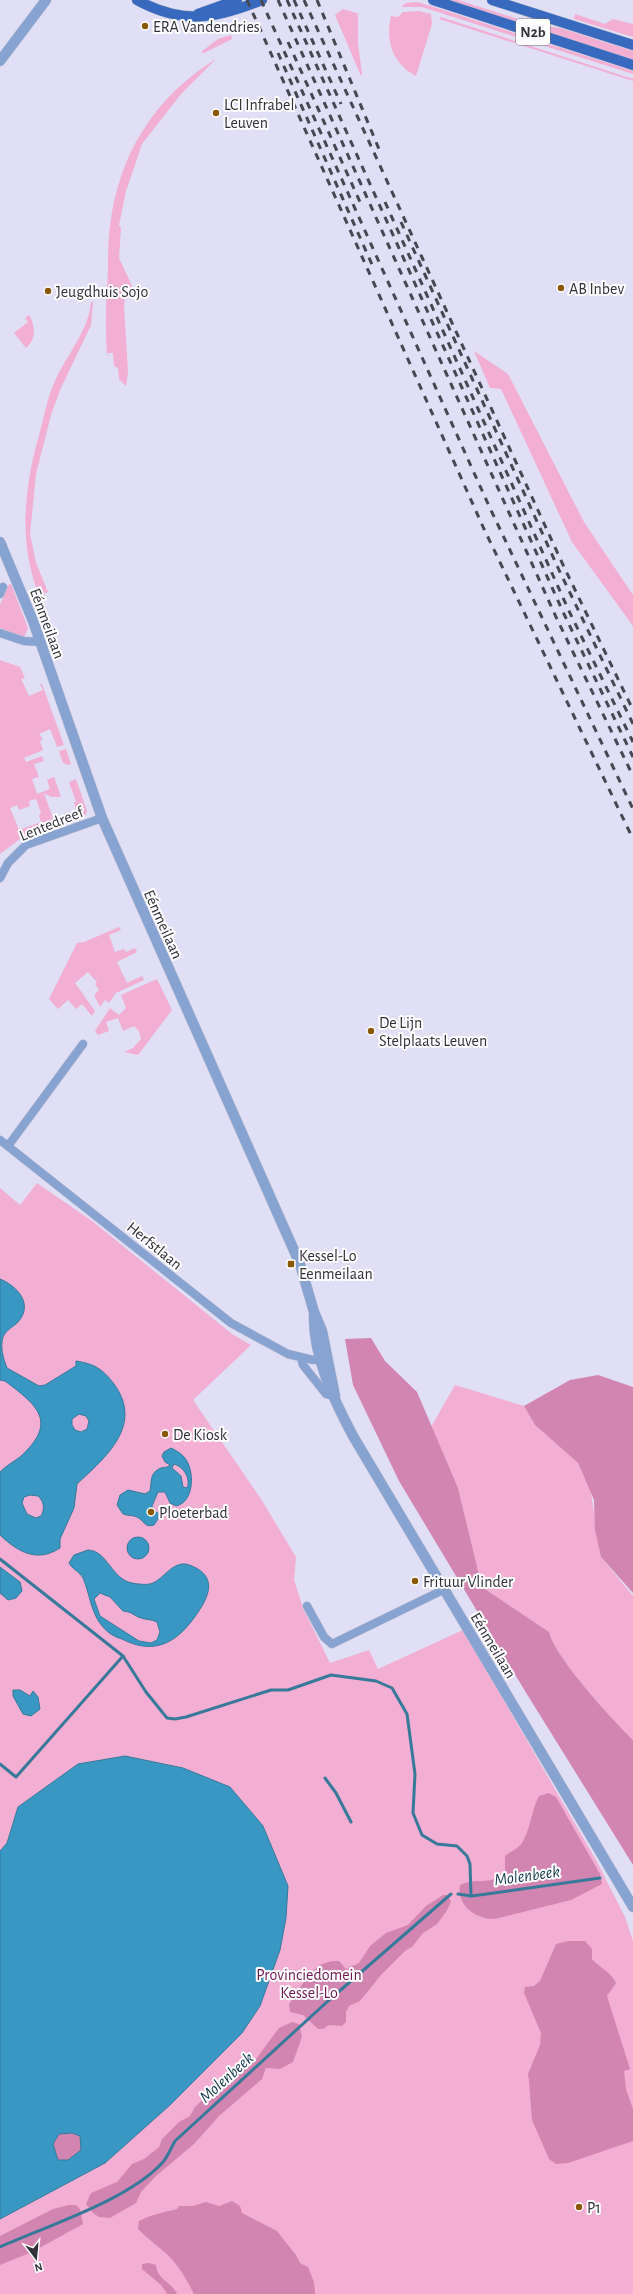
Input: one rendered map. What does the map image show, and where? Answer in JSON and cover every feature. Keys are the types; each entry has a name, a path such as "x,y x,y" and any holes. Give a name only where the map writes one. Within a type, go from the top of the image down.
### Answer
{"main road":[{"path":"136,0 160,12 189,17 219,15 262,0"},
{"path":"189,17 237,0"},
{"name":"N2b","path":"433,0 633,65"},
{"name":"N2b","path":"492,0 633,45"}],"street":[{"path":"0,61 46,0"},
{"name":"Eénmeilaan","path":"0,542 40,642 54,686 102,818 300,1264 314,1312 314,1333 324,1358 335,1396 353,1436 443,1590 633,1907"},
{"path":"0,633 24,641 40,642"},
{"name":"Lentedreef","path":"0,878 8,863 26,845 102,818"},
{"path":"8,1146 83,1044"},
{"name":"Herfstlaan","path":"0,1140 231,1323 268,1344 301,1358 324,1358"},
{"path":"301,1358 303,1365 322,1390 326,1394 335,1396"},
{"path":"307,1606 324,1637 332,1644 443,1590"}],"green space":[{"path":"448,0 458,0 537,25 560,28 633,51 633,60"},
{"path":"418,2 633,71 633,74 422,7 401,7 406,3"},
{"path":"343,9 360,14 355,15 358,15 358,44 362,73 361,76 335,15"},
{"path":"419,11 431,14 432,24 416,76 408,71 396,58 390,43 389,25 391,16 398,17 403,12"},
{"path":"575,14 605,24 613,19 633,24 633,37 574,19"},
{"path":"441,17 633,79 633,81 439,19"},
{"path":"231,35 232,39 204,53 201,52 218,39"},
{"path":"216,59 181,94 142,144 126,191 119,225 121,228 119,258 132,286 125,296 124,305 128,372 126,386 119,379 118,368 114,366 113,353 108,353 107,356 106,314 108,243 115,199 122,174 131,151 158,109 194,74"},
{"path":"91,302 93,302 91,325 60,390 51,415 36,474 30,534 36,563 48,592 39,595 32,574 26,532 26,512 31,470 50,392 82,333"},
{"path":"29,315 33,324 34,333 32,341 26,348 14,333 28,322 25,318"},
{"path":"474,351 508,374 584,522 633,595 633,626 572,542 501,389 490,388"},
{"path":"11,584 28,628 25,636 19,636 0,628 0,605 8,585"},
{"path":"0,660 20,667 25,678 21,679 29,696 43,690 40,684 42,684 64,745 57,747 50,729 39,734 43,739 40,741 43,750 24,758 26,762 42,756 44,761 34,764 39,777 32,779 37,794 50,789 47,780 54,777 61,797 51,797 44,793 55,824 20,839 0,854","holes":["36,799 41,813 39,815 41,822 19,830 10,808 17,805 19,810 30,806 29,801"]},
{"path":"66,749 71,764 68,765 63,763 59,751"},
{"path":"76,779 87,811 85,815 78,818 74,802 76,802 69,782"},
{"path":"119,927 121,930 109,935 115,952 124,949 126,952 135,948 137,952 117,962 127,983 142,976 144,980 116,993 109,1003 105,1000 100,1007 94,995 99,990 95,984 97,982 88,972 75,983 95,1011 92,1016 82,1004 76,1009 68,1000 58,1009 49,999 77,943 84,942"},
{"path":"157,979 172,1010 138,1055 124,1052 133,1048 141,1039 139,1031 134,1026 123,1031 118,1018 106,1022 109,1031 98,1035 95,1031 110,1008 119,1015 126,1008 121,995"},
{"name":"Provinciedomein Kessel-Lo","path":"37,1183 92,1221 232,1334 251,1345 193,1400 261,1499 296,1557 294,1580 303,1608 330,1663 369,1650 378,1669 463,1630 596,1860 625,1917 633,1941 633,2294 0,2294 0,1188 20,1205"},
{"path":"371,1338 385,1361 417,1392 458,1488 482,1587 549,1632 554,1644 573,1672 599,1704 633,1740 633,1865 525,1691 399,1481 353,1385 345,1339"},
{"path":"598,1375 633,1387 633,1593 601,1557 595,1530 594,1500 578,1463 535,1425 524,1406 570,1380"},
{"path":"455,1385 524,1406 535,1425 578,1463 591,1493 601,1557 633,1596 633,1740 599,1704 573,1672 554,1644 549,1632 482,1587 458,1488 431,1427"},
{"path":"549,1793 556,1797 600,1874 602,1884 571,1900 495,1919 488,1919 475,1914 464,1905 461,1899 460,1885 494,1879 505,1873 505,1856 521,1845 539,1796"},
{"path":"443,1895 448,1895 451,1902 437,1924 423,1933 412,1947 406,1950 381,1975 360,2001 349,2006 346,2012 346,2022 342,2026 329,2025 323,2029 318,2029 303,2015 290,2012 289,2004 309,1975 315,1969 322,1964 330,1962 339,1961 346,1969 359,1963 370,1946 386,1933 408,1925 426,1906"},
{"path":"568,1941 585,1941 592,1949 592,1959 614,1979 616,1983 607,1996 630,2069 624,2071 626,2089 633,2109 633,2141 568,2163 556,2164 549,2159 532,2120 528,2074 540,2045 541,2033 524,1993 525,1987 534,1986 540,1981 556,1944"},
{"path":"292,2022 299,2024 302,2037 293,2062 280,2069 266,2068 262,2079 219,2116 194,2144 156,2176 141,2192 136,2203 110,2218 99,2217 93,2213 86,2204 91,2193 117,2182 132,2164 144,2159 159,2147 162,2139 179,2122 190,2116 195,2107 209,2094 220,2092 229,2081 233,2071 256,2059 279,2028"},
{"path":"72,2133 80,2136 81,2150 68,2160 58,2160 53,2144 59,2134"},
{"path":"232,2201 240,2206 242,2213 277,2231 296,2255 300,2263 308,2267 314,2282 315,2294 194,2294 172,2259 138,2229 139,2221 153,2215 177,2209 179,2206 193,2206 206,2202 219,2206"},
{"path":"76,2205 80,2209 83,2224 32,2252 0,2265 0,2236 53,2209"},
{"path":"149,2263 156,2265 159,2274 177,2294 167,2294 161,2285 142,2269 142,2264"}],"water":[{"path":"0,1279 12,1286 24,1302 23,1315 3,1337 2,1352 7,1368 39,1386 45,1385 76,1366 76,1361 93,1365 106,1374 114,1384 122,1399 125,1413 123,1427 118,1439 99,1463 77,1484 74,1508 60,1539 60,1548 43,1555 28,1554 21,1551 0,1535 0,1472 20,1457 32,1445 39,1434 41,1424 39,1415 34,1406 5,1381 0,1380","holes":["79,1414 86,1416 89,1421 87,1429 81,1432 75,1430 72,1425 72,1419","30,1495 38,1496 43,1503 41,1516 36,1518 27,1514 22,1503 24,1497"]},
{"path":"171,1448 181,1454 188,1462 191,1477 190,1492 182,1503 176,1506 170,1503 165,1492 158,1492 152,1506 153,1511 158,1513 158,1519 154,1525 148,1526 137,1517 123,1514 117,1505 120,1495 128,1490 145,1494 150,1491 154,1472 170,1465 165,1462 162,1456 164,1452","holes":["174,1464 186,1474 188,1481 187,1488 183,1487 181,1476 172,1468"]},
{"path":"134,1537 142,1537 149,1544 149,1552 142,1559 134,1559 127,1552 127,1544"},
{"path":"88,1550 95,1552 105,1560 119,1576 132,1583 141,1584 150,1584 155,1582 180,1564 192,1566 201,1571 206,1577 208,1590 206,1597 199,1611 187,1627 171,1640 153,1646 133,1644 112,1635 96,1617 83,1578 69,1563 74,1555","holes":["100,1593 110,1597 123,1611 157,1622 160,1632 157,1640 151,1643 139,1641 100,1616 94,1599"]},
{"path":"0,1567 20,1582 22,1591 16,1598 8,1600 0,1593"},
{"path":"13,1690 20,1690 30,1696 33,1691 38,1697 40,1709 31,1716 23,1714 13,1696"},
{"path":"125,1756 183,1768 230,1787 263,1826 288,1886 286,1918 280,1950 260,2006 242,2033 170,2105 105,2163 0,2219 0,1851 7,1843 18,1807 78,1764","holes":["72,2133 80,2136 81,2150 68,2160 58,2160 53,2144 59,2134"]}],"waterway":[{"path":"0,1559 123,1656 146,1692 167,1718 175,1719 186,1717 271,1690 288,1690 331,1675 376,1681 392,1688 407,1714 415,1774 413,1813 422,1835 437,1844 457,1846 467,1856 470,1864 471,1896"},
{"path":"0,1764 16,1777 123,1656"},
{"path":"325,1778 336,1793 351,1822"},
{"name":"Molenbeek","path":"458,1894 471,1896 600,1878"},
{"name":"Molenbeek","path":"0,2247 109,2200 148,2176 163,2162 175,2141 328,2001 451,1894"}],"railway":[{"path":"247,0 484,529 633,839"},
{"path":"261,0 489,506 633,809"},
{"path":"278,0 556,617 633,776"},
{"path":"287,0 564,614 633,757"},
{"path":"294,0 341,104"},
{"path":"304,0 564,567 633,710"},
{"path":"317,0 381,154"},
{"path":"288,42 360,202"},
{"path":"278,53 374,269"},
{"path":"385,202 569,611 633,742"},
{"path":"401,222 559,570 633,724"}],"place":[{"name":"ERA Vandendries","path":"145,26"},
{"name":"LCI Infrabel Leuven","path":"216,113"},
{"name":"AB Inbev","path":"561,288"},
{"name":"Jeugdhuis Sojo","path":"48,291"},
{"name":"De Lijn Stelplaats Leuven","path":"371,1031"},
{"name":"Kessel-Lo Eenmeilaan","path":"291,1264"},
{"name":"De Kiosk","path":"165,1434"},
{"name":"Ploeterbad","path":"151,1512"},
{"name":"Frituur Vlinder","path":"415,1581"},
{"name":"P1","path":"579,2207"}]}
